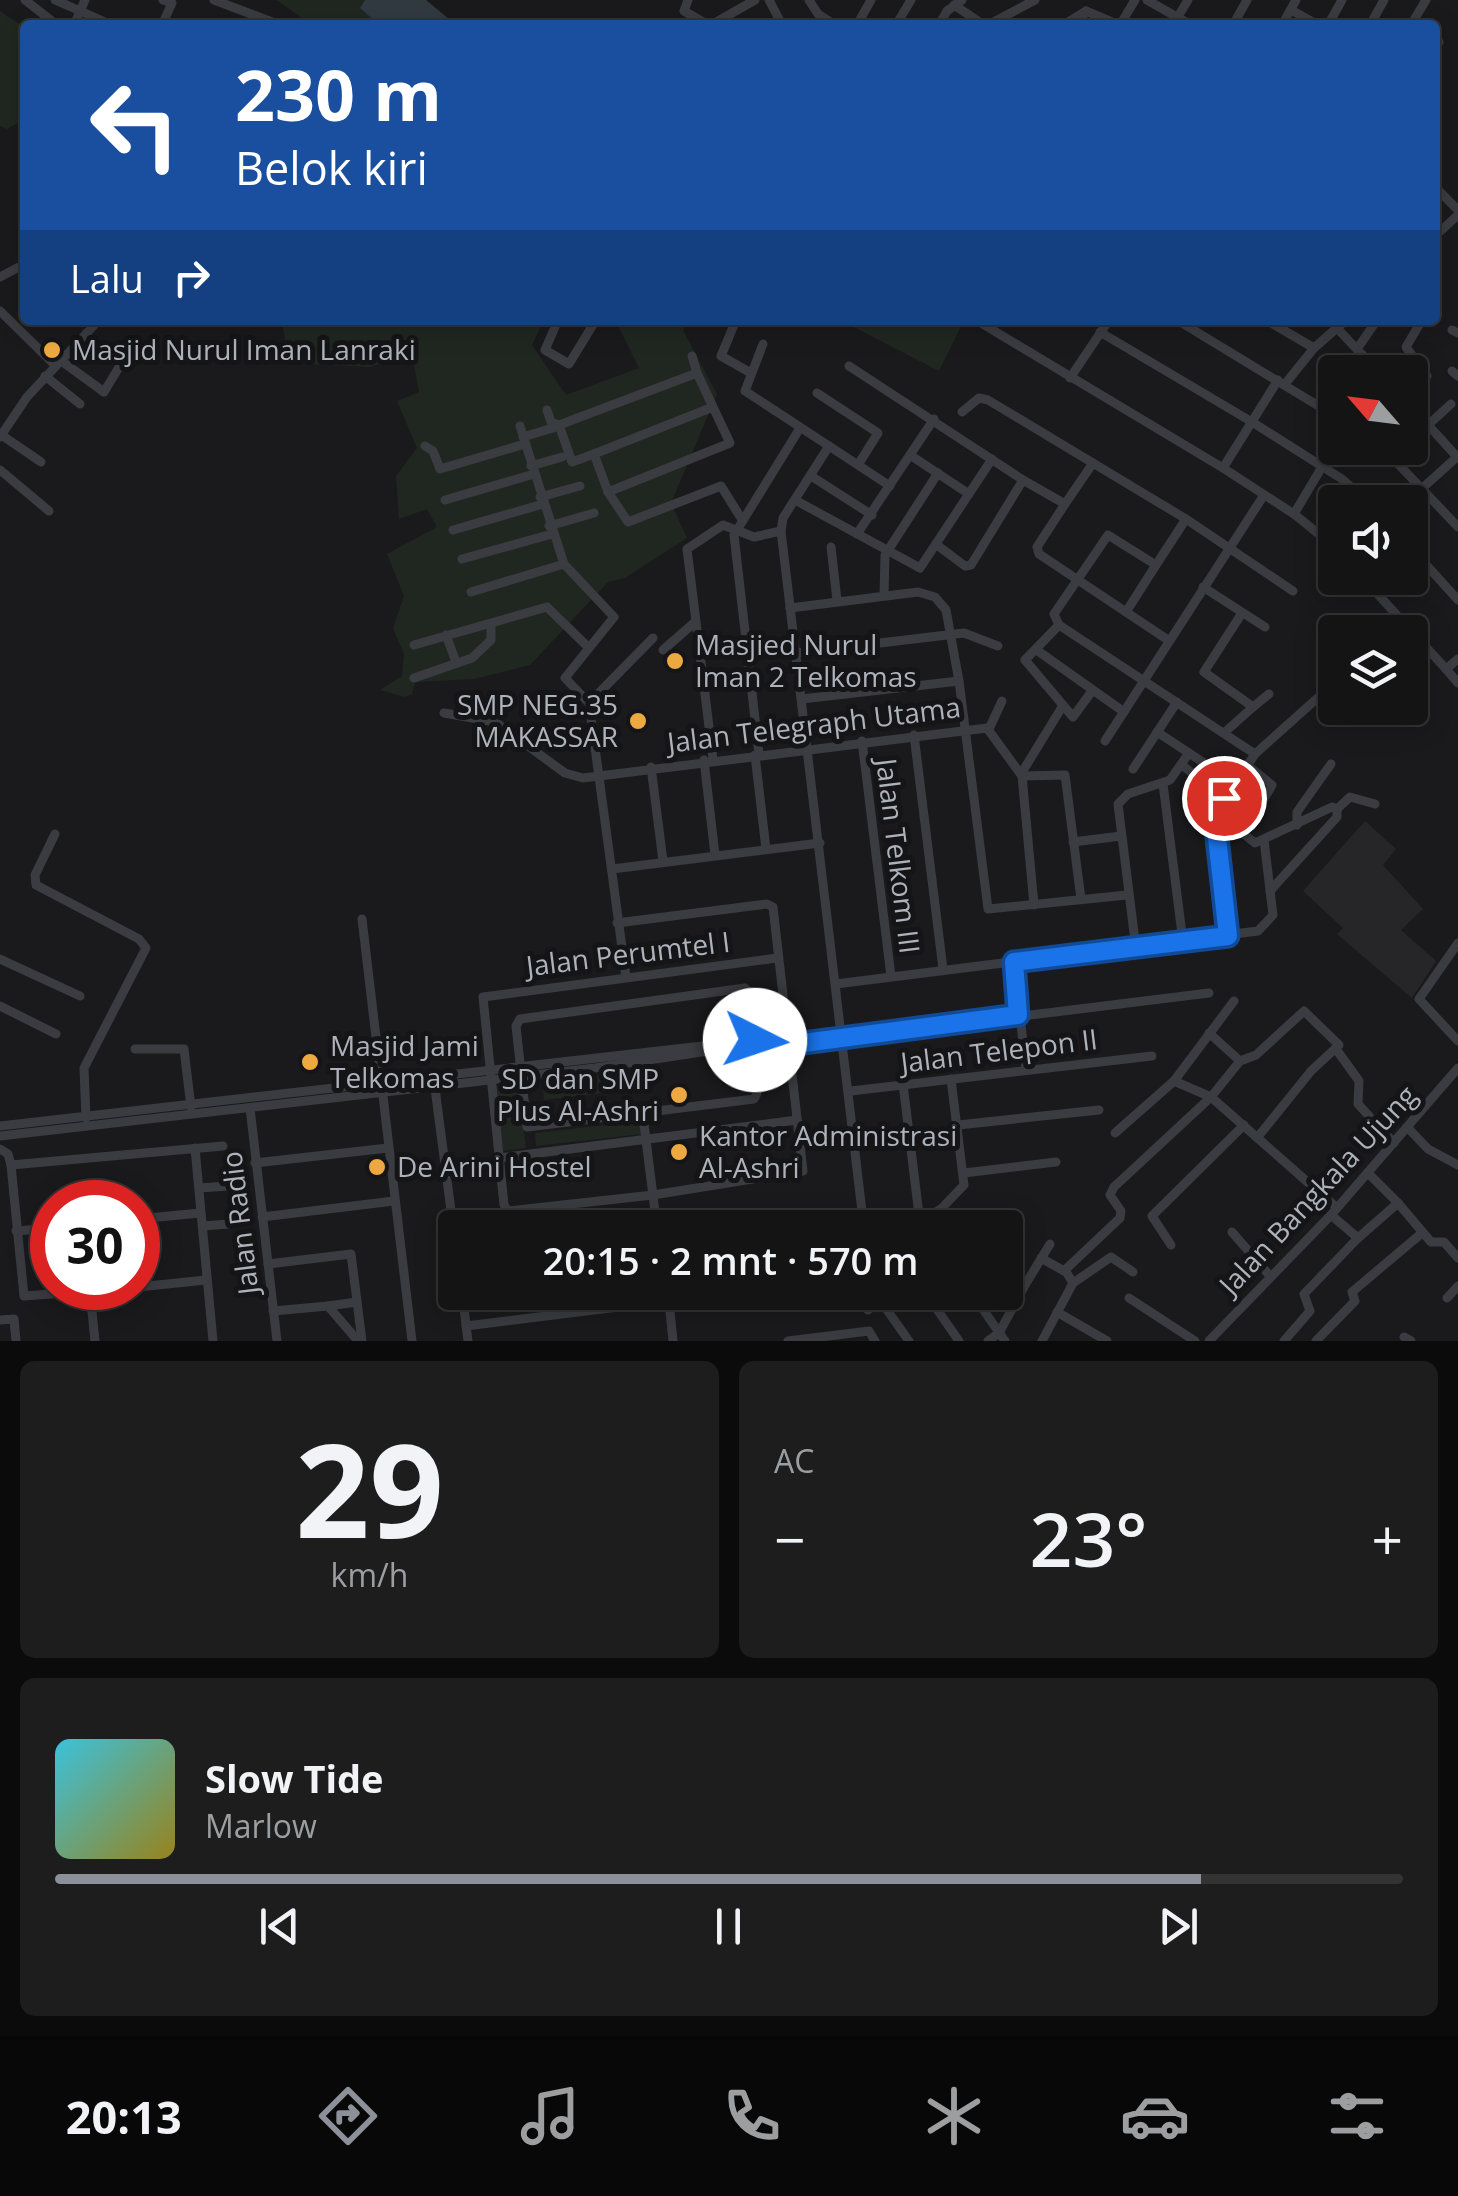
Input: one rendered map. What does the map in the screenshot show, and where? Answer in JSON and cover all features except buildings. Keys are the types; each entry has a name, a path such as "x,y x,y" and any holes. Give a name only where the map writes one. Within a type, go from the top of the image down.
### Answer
{"street":[{"path":"25,0 51,20"},
{"path":"55,0 100,20"},
{"path":"77,20 85,0"},
{"path":"162,0 172,3 164,20"},
{"path":"214,0 267,20"},
{"path":"688,0 684,11 700,20"},
{"path":"718,20 755,0"},
{"path":"996,20 1034,0"},
{"path":"1148,0 1174,20"},
{"path":"943,20 960,1 981,20"},
{"path":"1086,11 1108,20"},
{"path":"1071,20 1086,11"},
{"path":"1081,20 1086,11"},
{"path":"1440,192 1458,213 1440,231"},
{"path":"0,277 19,267"},
{"path":"0,312 57,363 104,392 124,359"},
{"path":"42,462 0,435 45,376 94,325"},
{"path":"556,325 545,350 569,364 593,325"},
{"path":"732,325 721,356 750,373"},
{"path":"1070,378 1105,325"},
{"path":"1185,325 1317,404"},
{"path":"1275,325 1314,348"},
{"path":"1222,468 1282,382 1340,325"},
{"path":"1345,325 1362,355"},
{"path":"1357,355 1374,325"},
{"path":"1412,355 1406,346 1419,325"},
{"path":"996,327 1070,378 1264,494 1318,533"},
{"path":"1100,332 1252,422 1346,485"},
{"path":"763,344 745,392 890,486"},
{"path":"608,492 730,442 692,356"},
{"path":"849,366 1066,504"},
{"path":"425,446 433,451 440,468 696,372"},
{"path":"45,376 80,404"},
{"path":"817,393 878,433 858,464"},
{"path":"962,412 983,398 1230,546 1293,591"},
{"path":"1425,485 1458,457 1428,425 1451,404"},
{"path":"548,410 572,462 713,406"},
{"path":"858,534 934,419"},
{"path":"766,849 736,530 800,428"},
{"path":"523,435 564,564 614,617 565,678 589,704 626,977"},
{"path":"829,446 783,518 781,532 863,1210"},
{"path":"594,454 608,492 628,522 721,486 741,518"},
{"path":"910,455 968,494"},
{"path":"445,500 562,457"},
{"path":"794,500 917,568 937,545 992,459"},
{"path":"1093,463 1036,551 1168,640"},
{"path":"1400,465 1419,485"},
{"path":"1294,514 1323,467"},
{"path":"0,470 49,510"},
{"path":"884,595 882,562 938,473"},
{"path":"811,476 872,515"},
{"path":"937,545 965,566 971,565 1023,480"},
{"path":"452,530 580,486"},
{"path":"1105,740 1264,494"},
{"path":"1428,494 1458,527"},
{"path":"462,560 594,514"},
{"path":"1126,612 1186,519"},
{"path":"715,855 687,548 720,526 754,536 781,532"},
{"path":"1156,564 1108,535 1054,614 1060,625 1255,754"},
{"path":"831,547 837,600"},
{"path":"471,592 564,564"},
{"path":"1428,568 1458,600"},
{"path":"1204,587 1265,627"},
{"path":"790,608 918,592 935,597 946,610 959,680 987,907 992,911 1128,895"},
{"path":"1378,595 1458,683"},
{"path":"414,645 468,626 476,629 547,607 588,647"},
{"path":"1242,613 1204,672 1253,707"},
{"path":"663,650 695,622"},
{"path":"414,678 486,647 492,624"},
{"path":"1060,625 1025,662 1073,717 1092,690"},
{"path":"796,653 950,634 974,634 998,646"},
{"path":"446,635 456,662"},
{"path":"589,704 652,638"},
{"path":"1038,651 1124,712"},
{"path":"1446,670 1458,658"},
{"path":"802,699 959,680"},
{"path":"1224,733 1269,694"},
{"path":"1228,936 1216,812 1255,754 1318,698"},
{"path":"989,729 1002,700"},
{"path":"1133,769 1177,702"},
{"path":"1034,905 1021,775 1062,707"},
{"path":"444,713 507,728 570,776 600,775"},
{"name":"Jalan Telegraph Utama","path":"600,775 966,728 989,729 1021,775"},
{"path":"1158,732 1234,783"},
{"path":"914,735 943,970"},
{"name":"Jalan Telkom III","path":"862,741 890,976"},
{"path":"1136,949 1118,811 1122,798 1163,784 1189,753"},
{"path":"1182,764 1224,798"},
{"path":"1297,826 1295,816 1330,764"},
{"path":"1247,765 1272,785 1251,822"},
{"path":"650,766 663,861"},
{"path":"1021,775 1060,772 1066,778 1081,900"},
{"path":"1163,784 1183,942"},
{"path":"1270,891 1337,817 1337,809 1350,797 1375,804"},
{"path":"1216,812 1251,842 1297,826 1332,807 1337,809"},
{"path":"55,834 35,875 36,885 139,939 146,948 84,1068 86,1118"},
{"path":"1073,842 1121,836"},
{"path":"836,984 1136,949 1262,928 1272,915 1264,840"},
{"path":"612,869 820,843"},
{"path":"490,1075 504,1206 508,1211 653,1195 803,1171 771,904 617,922"},
{"path":"362,919 412,1341"},
{"path":"1458,943 1419,999 1458,1041"},
{"name":"Jalan Perumtel I","path":"490,1075 480,1004 484,996 777,958"},
{"path":"0,959 80,996"},
{"path":"1014,962 1026,1069"},
{"path":"748,990 759,1043 760,1089 754,1099 529,1128 516,1026 522,1017 748,990"},
{"path":"0,1126 157,1116 759,1043 844,1037 1208,994"},
{"path":"1115,1132 1174,1080 1234,1002"},
{"path":"0,1006 56,1034"},
{"path":"1064,1271 1120,1218 1121,1211 1110,1195 1114,1187 1211,1097 1240,1061 1256,1055 1304,1011 1340,1045 1258,1138"},
{"path":"1209,1033 1240,1061"},
{"path":"136,1049 184,1049 192,1107"},
{"path":"1336,1049 1359,1081 1358,1104 1394,1144"},
{"name":"Jalan Telepon II","path":"851,1091 1152,1056"},
{"name":"Jalan Bangkala Ujung","path":"1208,1341 1334,1212 1458,1068"},
{"path":"903,1084 921,1217 941,1209 960,1192 964,1174 950,1079"},
{"path":"1174,1080 1211,1097 1244,1125 1358,1238"},
{"path":"434,1083 451,1210"},
{"path":"0,1136 86,1118 157,1116 192,1107 249,1104"},
{"name":"Jalan Radio","path":"249,1104 277,1341"},
{"path":"958,1125 1099,1110"},
{"path":"643,1116 655,1210"},
{"path":"499,1158 797,1120"},
{"path":"1171,1246 1152,1216 1244,1125"},
{"path":"1409,1129 1428,1149 1458,1165"},
{"path":"11,1166 223,1146"},
{"path":"195,1148 214,1341"},
{"path":"256,1163 388,1148"},
{"path":"0,1149 8,1154 11,1166 24,1296 30,1296"},
{"path":"964,1174 1056,1162"},
{"path":"1368,1172 1433,1244 1444,1242 1458,1258"},
{"path":"199,1188 229,1186"},
{"path":"262,1217 394,1202"},
{"path":"1284,1341 1310,1311 1302,1298 1308,1288 1398,1203"},
{"path":"160,1217 200,1213"},
{"path":"203,1226 229,1224"},
{"path":"16,1231 30,1230"},
{"path":"1232,1232 1270,1276"},
{"path":"1316,1341 1355,1302 1351,1294 1360,1284 1422,1233"},
{"path":"988,1341 1002,1337 1050,1244"},
{"path":"268,1264 351,1254 360,1341"},
{"path":"1042,1341 1073,1283 1111,1257 1133,1272"},
{"path":"1041,1258 1064,1271 1073,1283"},
{"path":"160,1285 206,1280"},
{"path":"1447,1298 1458,1286"},
{"path":"1128,1298 1195,1341"},
{"path":"273,1311 357,1302"},
{"path":"328,1306 360,1341"},
{"path":"92,1310 95,1341"},
{"path":"464,1310 468,1341"},
{"path":"466,1326 574,1310"},
{"path":"670,1310 673,1341"},
{"path":"887,1310 909,1341"},
{"path":"937,1310 959,1341"},
{"path":"983,1310 1002,1337"},
{"path":"1057,1312 1087,1336 1108,1341"},
{"path":"0,1320 14,1319 16,1341"},
{"path":"788,1341 863,1337 869,1331 876,1341"}],"shaded area":[{"path":"277,0 365,0 360,8 373,20 304,20"},
{"path":"365,0 426,0 450,20 373,20 360,8"},
{"path":"0,11 20,25 20,122 7,129 0,126"},
{"path":"282,325 542,325 532,345 566,395 639,368 618,325 686,325 683,330 717,394 671,503 687,538 625,578 608,582 530,665 474,679 415,682 412,694 405,697 380,690 402,676 404,654 393,628 404,596 387,554 437,527 427,509 399,519 396,476 417,448 397,401 419,392 412,354 370,367 290,363"},
{"path":"850,325 962,325 939,371"},
{"path":"1365,821 1396,849 1383,865 1423,909 1401,930 1436,961 1412,998 1337,934 1343,928 1303,891"},
{"path":"602,1074 604,1093 544,1100 542,1081"},
{"path":"518,1083 526,1148 503,1151 495,1086"},
{"path":"640,1121 642,1134 536,1146 535,1133"}],"place":[{"name":"Masjid Nurul Iman Lanraki","path":"52,350"},
{"name":"Masjied Nurul Iman 2 Telkomas","path":"675,661"},
{"name":"SMP NEG.35 MAKASSAR","path":"638,721"},
{"name":"Masjid Jami Telkomas","path":"310,1062"},
{"name":"SD dan SMP Plus Al-Ashri","path":"679,1095"},
{"name":"Kantor Administrasi Al-Ashri","path":"679,1152"},
{"name":"De Arini Hostel","path":"377,1167"}],"route":[{"path":"755,1040 788,1040 788,1045 1018,1015 1014,962 1228,936 1215,820 1224,798"}]}
